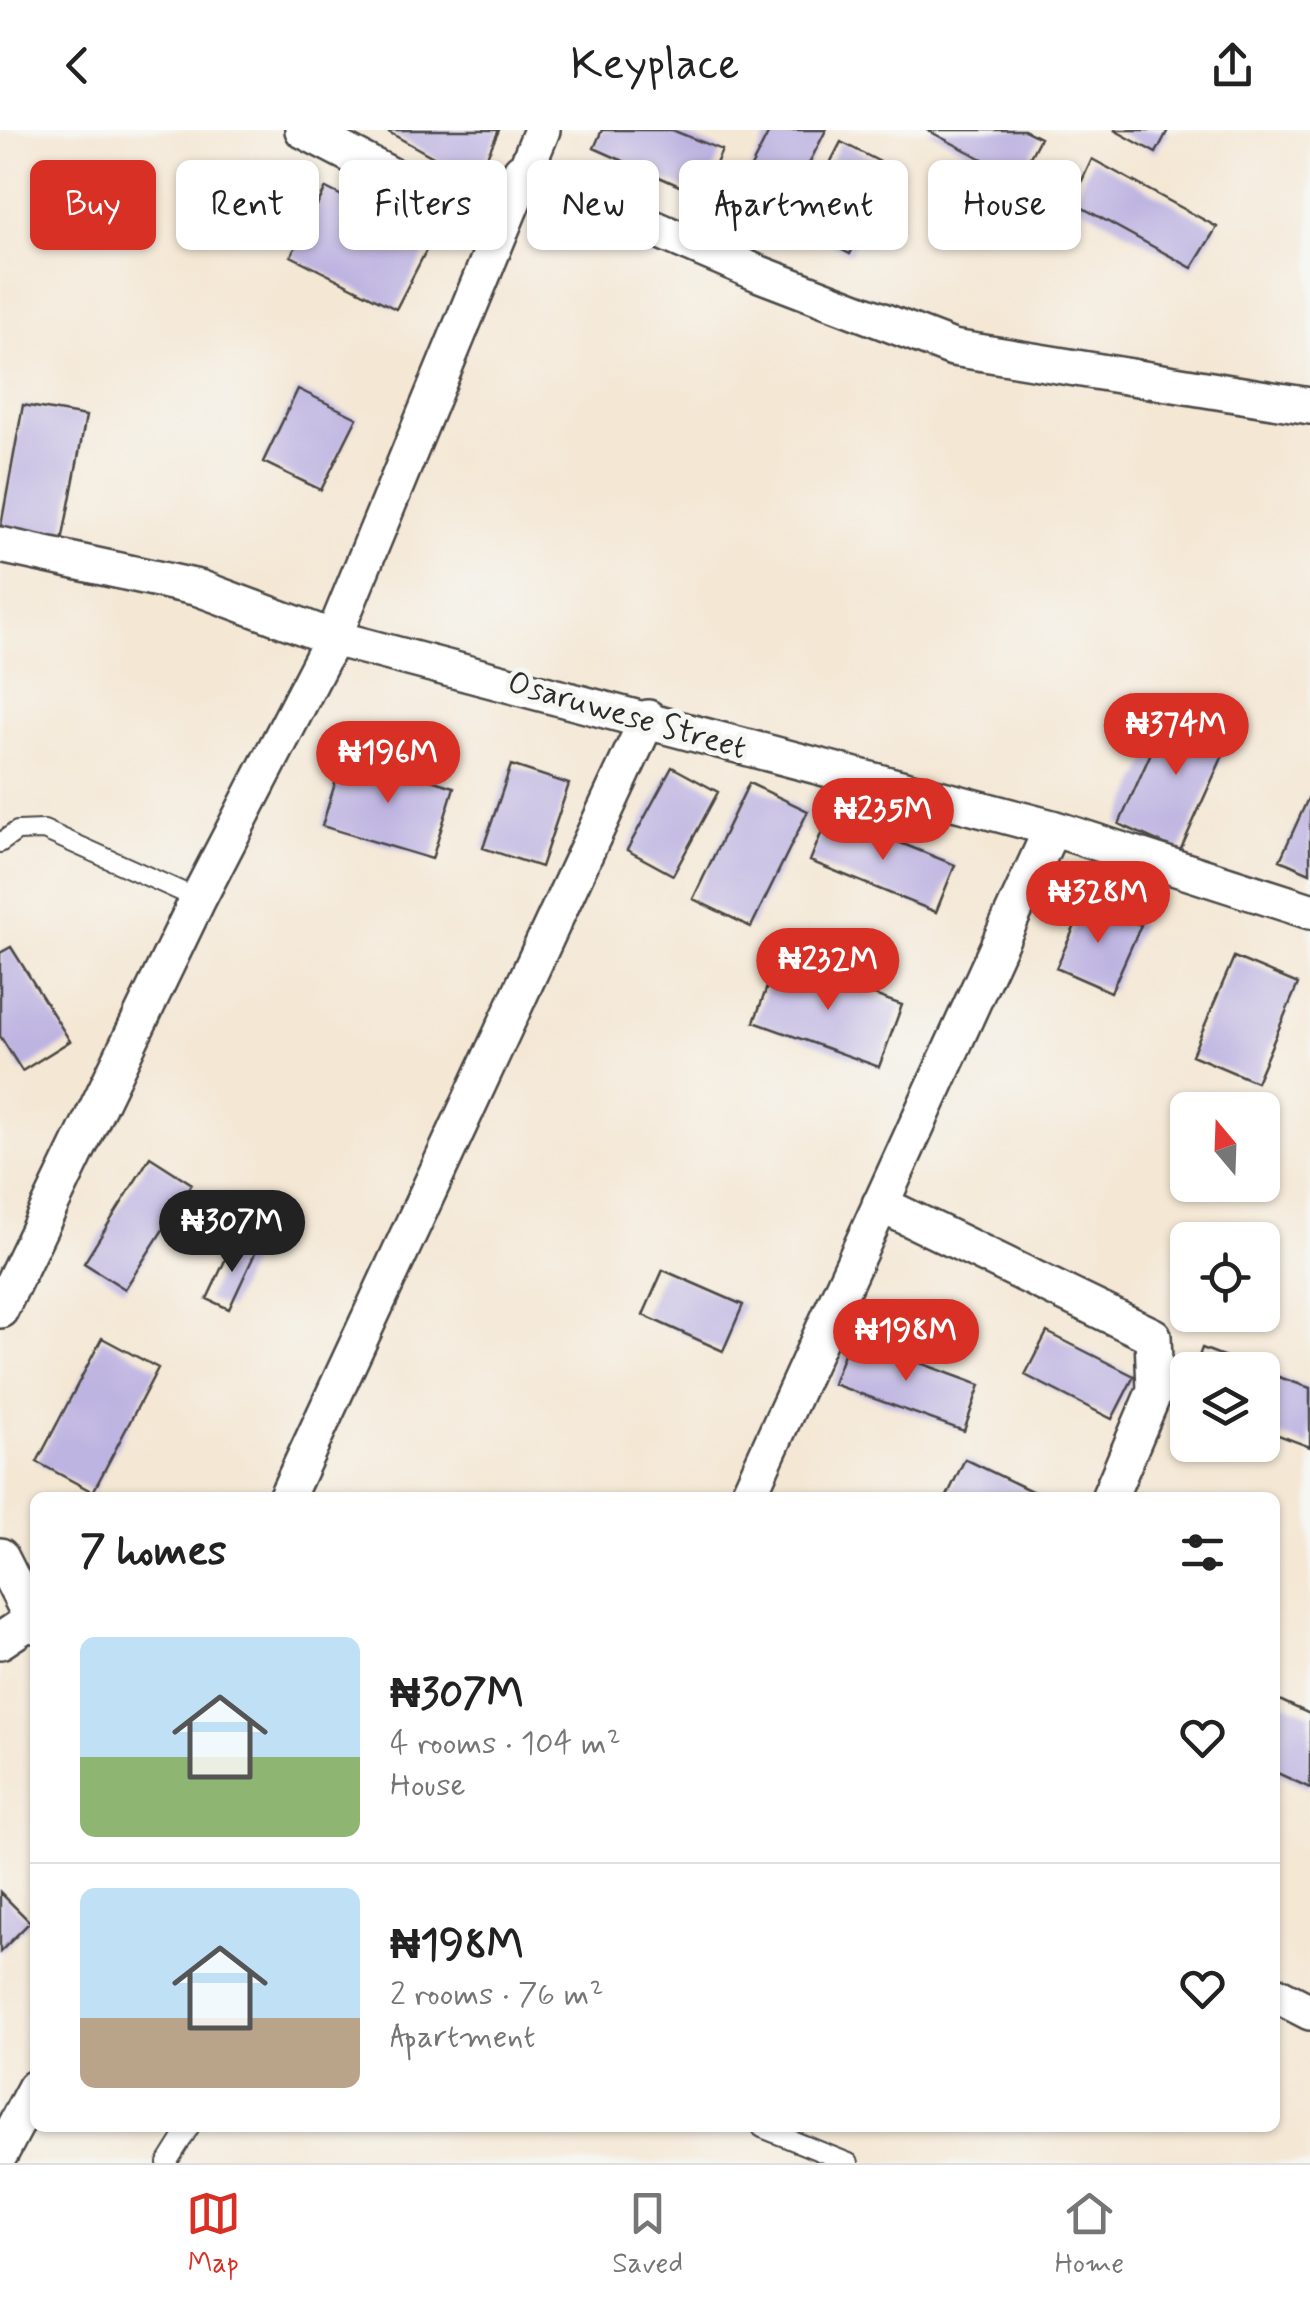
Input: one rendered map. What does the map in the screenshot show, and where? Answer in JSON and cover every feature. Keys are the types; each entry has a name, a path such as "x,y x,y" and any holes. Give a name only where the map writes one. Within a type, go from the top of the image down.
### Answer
{"street":[{"path":"303,130 361,160"},
{"path":"507,213 542,130"},
{"path":"522,172 760,274 953,348 1310,406"},
{"path":"0,1310 198,899 333,638 493,250"},
{"name":"Osaruwese Street","path":"0,546 200,588 333,638 648,718 751,751 1052,828 1310,910"},
{"path":"289,1492 648,718"},
{"path":"750,1492 1052,828"},
{"path":"880,1204 1153,1336 1155,1390 1112,1492"},
{"path":"0,1556 30,1617"},
{"path":"0,1641 30,1625"},
{"path":"1280,1997 1310,2012"},
{"path":"0,2154 30,2097"}],"lane":[{"path":"0,843 16,831 44,830 198,899"},
{"path":"167,2163 186,2132"},
{"path":"772,2132 850,2163"}],"building":[{"path":"385,130 499,130 485,160 439,160"},
{"path":"602,130 672,130 722,150 718,160 679,160 679,186 659,177 659,160 621,160 594,148"},
{"path":"770,130 826,130 811,160 755,160"},
{"path":"927,130 1024,130 1040,138 1028,160 984,160"},
{"path":"1114,130 1168,130 1156,153"},
{"path":"841,142 876,160 832,160"},
{"path":"1092,159 1217,227 1192,268 1081,207 1081,183"},
{"path":"326,188 339,195 339,250 426,250 396,309 291,256 294,250 319,250 319,202"},
{"path":"298,389 357,418 321,490 263,462"},
{"path":"23,405 86,416 62,542 0,531"},
{"path":"1172,706 1233,733 1180,851 1119,824"},
{"path":"344,754 454,787 432,859 322,826"},
{"path":"511,765 569,784 541,867 483,848"},
{"path":"672,767 718,792 673,875 627,850"},
{"path":"749,783 808,811 751,927 693,899"},
{"path":"1310,794 1310,873 1280,860"},
{"path":"829,814 955,865 936,912 810,861"},
{"path":"1086,901 1141,925 1111,992 1056,968"},
{"path":"11,947 70,1041 22,1071 0,1036 0,953"},
{"path":"1234,957 1298,984 1256,1082 1192,1055"},
{"path":"777,960 902,1005 879,1067 754,1022"},
{"path":"150,1157 192,1184 125,1289 84,1263"},
{"path":"234,1241 256,1251 229,1309 207,1299"},
{"path":"663,1270 743,1305 723,1351 643,1315"},
{"path":"1047,1332 1134,1376 1112,1419 1025,1375"},
{"path":"850,1337 980,1385 964,1431 833,1384"},
{"path":"102,1338 158,1368 93,1492 37,1462"},
{"path":"1280,1377 1310,1388 1310,1447 1280,1436"},
{"path":"965,1459 1034,1492 949,1492"},
{"path":"1280,1700 1310,1714 1310,1788 1280,1774"},
{"path":"0,1892 30,1922 0,1952"}]}
